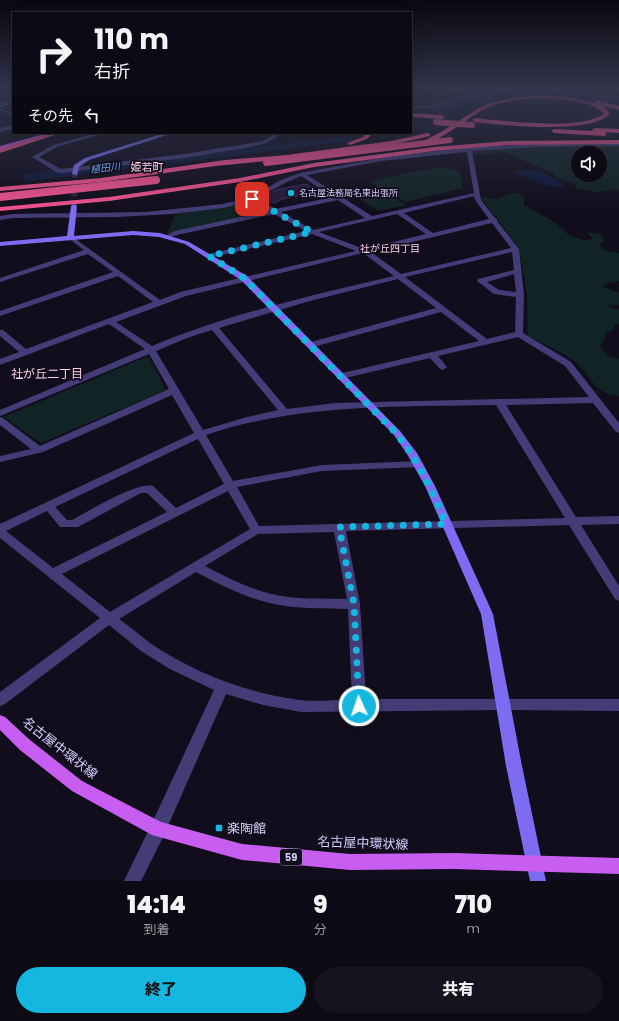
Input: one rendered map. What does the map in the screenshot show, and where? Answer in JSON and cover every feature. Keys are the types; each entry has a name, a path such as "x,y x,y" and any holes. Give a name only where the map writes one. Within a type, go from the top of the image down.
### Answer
{"highway":[{"path":"0,182 140,173 287,157 410,140 440,129"},
{"path":"0,209 109,199 240,180 410,148 431,141 451,129"},
{"path":"553,129 619,135"},
{"path":"588,129 619,131"},
{"path":"231,170 395,148 421,142 447,132"},
{"path":"0,143 35,134"},
{"path":"0,151 55,134"},
{"path":"217,164 348,144 365,138 369,134"},
{"path":"0,197 160,179 266,163 450,140 530,138 619,142"},
{"path":"314,165 418,151 480,145 537,142 619,142"},
{"path":"0,189 101,180 140,173"},
{"path":"0,186 93,176"}],"main road":[{"path":"0,143 32,134"},
{"path":"0,148 50,134"},
{"name":"名古屋中環状線","path":"0,720 25,745 77,786 158,829 242,852 350,862 535,863 619,866"}],"street":[{"path":"98,134 55,146 35,157 58,171 76,171 246,146 264,142 275,134"},
{"path":"76,171 78,164 87,159 167,134"},
{"path":"0,218 13,216 183,211 225,206 252,199 281,183 302,174 388,160 469,150 619,142"},
{"path":"469,150 478,200 515,249 520,295 519,334"},
{"path":"302,174 370,218"},
{"path":"209,256 477,194"},
{"path":"166,236 338,198"},
{"path":"252,199 312,232 363,250 486,342"},
{"path":"70,237 74,206"},
{"path":"398,212 432,235"},
{"path":"0,362 158,302 206,287 494,220"},
{"path":"0,244 70,237 133,233 166,236 187,243 244,278 396,433 419,464 487,614 514,766 538,881"},
{"path":"70,237 158,302"},
{"path":"0,413 184,336 213,326 274,309 515,249"},
{"path":"0,280 88,251"},
{"path":"518,271 481,281 497,292 520,295"},
{"path":"0,314 118,273"},
{"path":"310,345 443,309"},
{"path":"109,321 151,350 256,530"},
{"path":"213,326 284,411"},
{"path":"0,332 25,352"},
{"path":"341,376 519,334 568,364 619,430"},
{"path":"432,355 443,367"},
{"path":"0,460 39,450 174,391"},
{"path":"596,400 335,406 284,411 230,423 200,434 0,530 110,618 152,650 175,665 222,687 263,699 302,706 503,704 619,705"},
{"path":"498,402 619,596"},
{"path":"0,420 39,450"},
{"path":"54,573 231,486 322,468 419,464"},
{"path":"48,506 64,524 74,524 139,490 149,489 175,513"},
{"path":"0,700 110,618 256,530 619,520"},
{"path":"339,527 354,604 359,706"},
{"path":"195,566 218,579 277,600 306,603 354,604"},
{"path":"132,881 158,829 222,687"}],"green space":[{"path":"619,145 619,192 616,189 597,192 576,188 575,184 560,180 554,174 507,153 501,152 474,155 471,151 571,146 571,182 607,182 607,146 578,146"},
{"path":"441,167 460,171 463,188 406,202 369,182 413,171 415,172"},
{"path":"385,191 406,205 378,211 357,197"},
{"path":"515,192 524,196 524,205 556,223 570,236 583,240 593,239 587,232 601,234 605,241 599,244 604,250 619,253 619,281 608,283 603,287 619,293 619,305 608,305 611,308 619,309 619,324 615,324 613,330 605,333 605,338 600,346 610,357 619,359 619,396 611,395 599,388 580,366 570,358 528,336 527,295 519,248 480,197 497,199"},
{"path":"252,201 267,210 267,212 167,233 176,213"},
{"path":"148,356 166,390 41,443 4,417"}],"water":[{"path":"540,169 545,174 567,187 547,185 513,172"}],"building":[{"name":"名古屋法務局名東出張所","path":"306,184 317,192 282,199 275,203 260,199 276,190"}],"waterway":[{"name":"植田川","path":"29,177 348,139"}],"tunnel":[{"path":"74,206 75,175"}],"place":[{"name":"名古屋法務局名東出張所","path":"291,193"},
{"name":"楽陶館","path":"219,828"}],"district":[{"name":"姫若町","path":"147,167"},
{"name":"社が丘四丁目","path":"390,248"},
{"name":"社が丘二丁目","path":"47,373"}],"route":[{"path":"252,199 312,232 209,256 244,278 396,433 419,464 446,524 339,527 354,604 359,706"}]}
